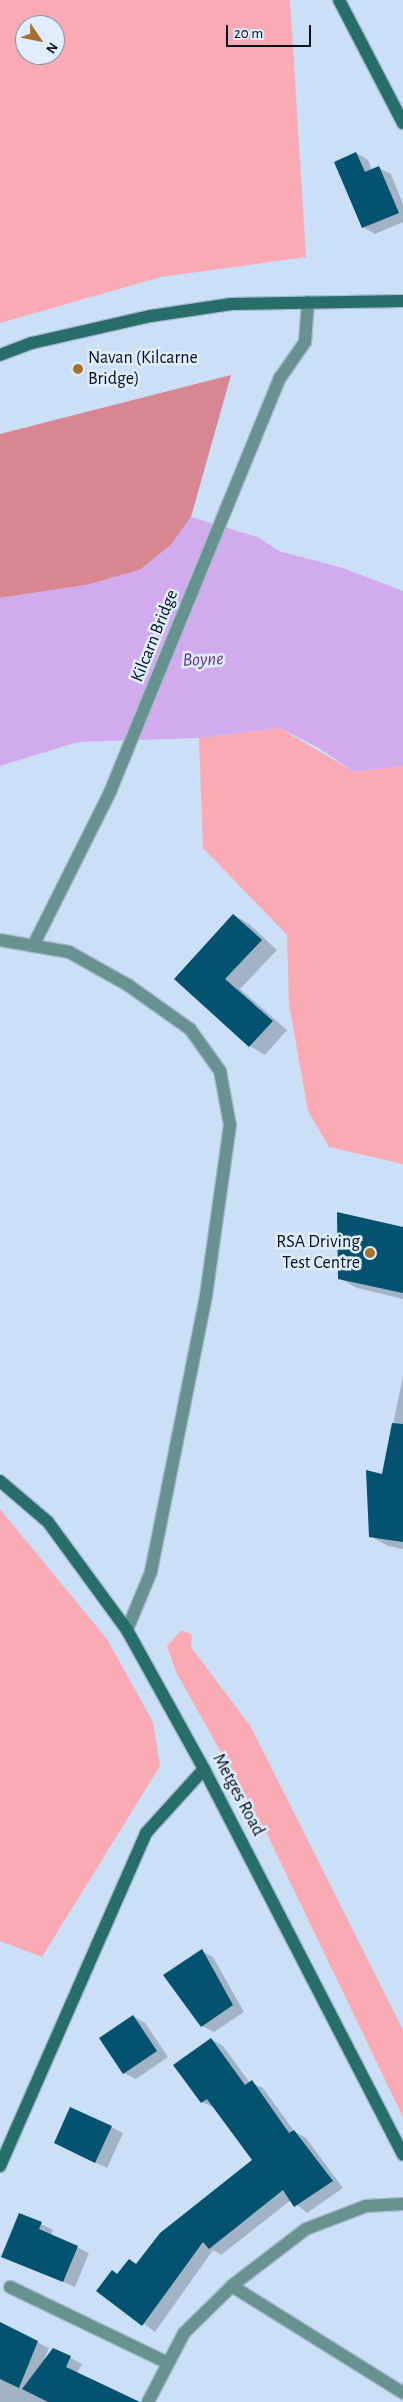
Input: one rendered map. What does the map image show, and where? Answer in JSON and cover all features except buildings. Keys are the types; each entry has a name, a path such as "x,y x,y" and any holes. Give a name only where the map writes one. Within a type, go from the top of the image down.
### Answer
{"street":[{"path":"339,0 403,123"},
{"path":"0,355 32,343 151,316 231,304 403,301"},
{"name":"Kilcarn Bridge","path":"33,946 116,777 280,378 306,342 308,302"},
{"path":"0,940 70,952 128,985 190,1029 220,1071 230,1125 206,1296 151,1572 127,1630"},
{"name":"Metges Road","path":"0,1481 48,1522 127,1630 204,1769 403,2155"},
{"path":"0,2166 146,1833 204,1769"},
{"path":"148,2402 184,2333 232,2286 306,2229 366,2206 403,2204"},
{"path":"232,2286 403,2393"},
{"path":"10,2287 168,2363"}],"shaded area":[{"path":"0,0 290,0 306,257 161,277 0,323"},
{"path":"231,375 191,517 171,545 140,570 87,585 0,598 0,434"},
{"path":"280,728 354,772 403,766 403,1164 329,1147 308,1111 289,1004 287,935 203,848 199,738"},
{"path":"0,1509 107,1639 153,1722 160,1766 42,1957 0,1941"},
{"path":"182,1630 192,1635 191,1647 251,1727 403,2030 403,2117 267,1834 176,1672 167,1646"}],"water":[{"name":"Boyne","path":"191,517 258,537 279,551 343,568 403,591 403,766 354,772 319,748 280,728 199,738 78,742 0,766 0,598 87,585 140,570 171,545"}],"place":[{"name":"Navan (Kilcarne Bridge)","path":"78,369"},
{"name":"RSA Driving Test Centre","path":"370,1253"}]}
